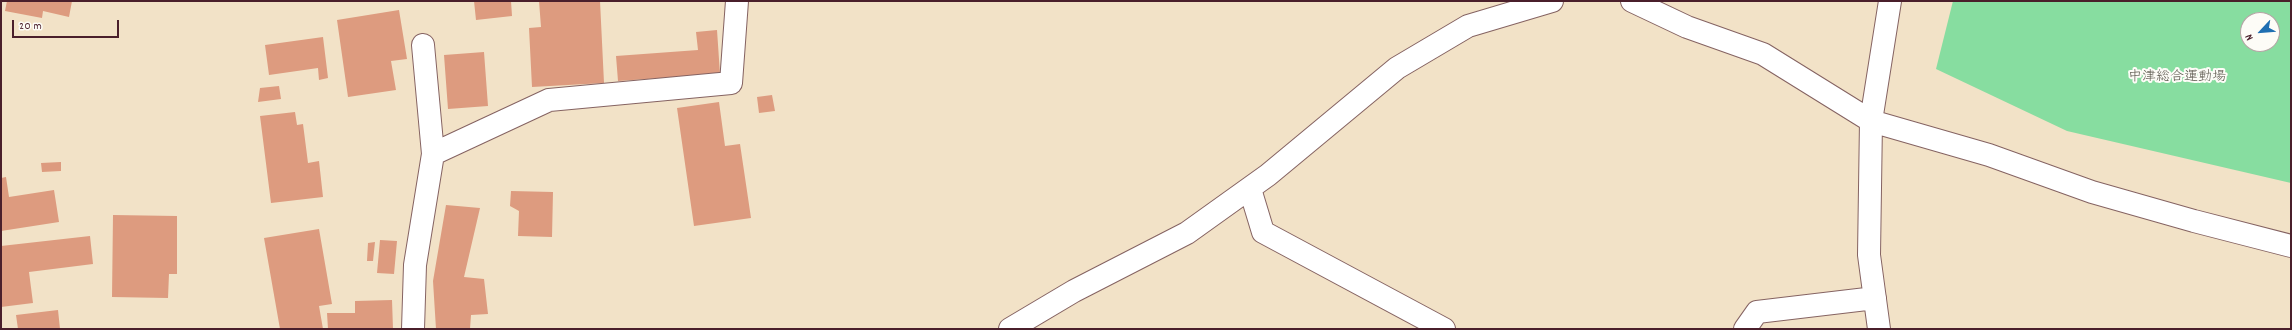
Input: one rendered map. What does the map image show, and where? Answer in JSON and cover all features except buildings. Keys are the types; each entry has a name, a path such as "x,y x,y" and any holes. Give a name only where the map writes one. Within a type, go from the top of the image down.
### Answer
{"street":[{"path":"433,154 549,100 731,83 738,1"},
{"path":"1010,329 1074,291 1187,233 1250,189 1397,68 1468,26 1552,1"},
{"path":"1632,1 1687,27 1763,54 1871,121 1989,155 2092,192 2194,221 2291,246"},
{"path":"1879,329 1869,255 1871,121 1890,1"},
{"path":"413,329 415,265 433,154 424,45"},
{"path":"1250,189 1263,232 1444,329"},
{"path":"1745,329 1757,312 1875,298"}],"green space":[{"name":"中津総合運動場","path":"1953,1 2291,1 2291,183 2067,131 1936,69"}]}
